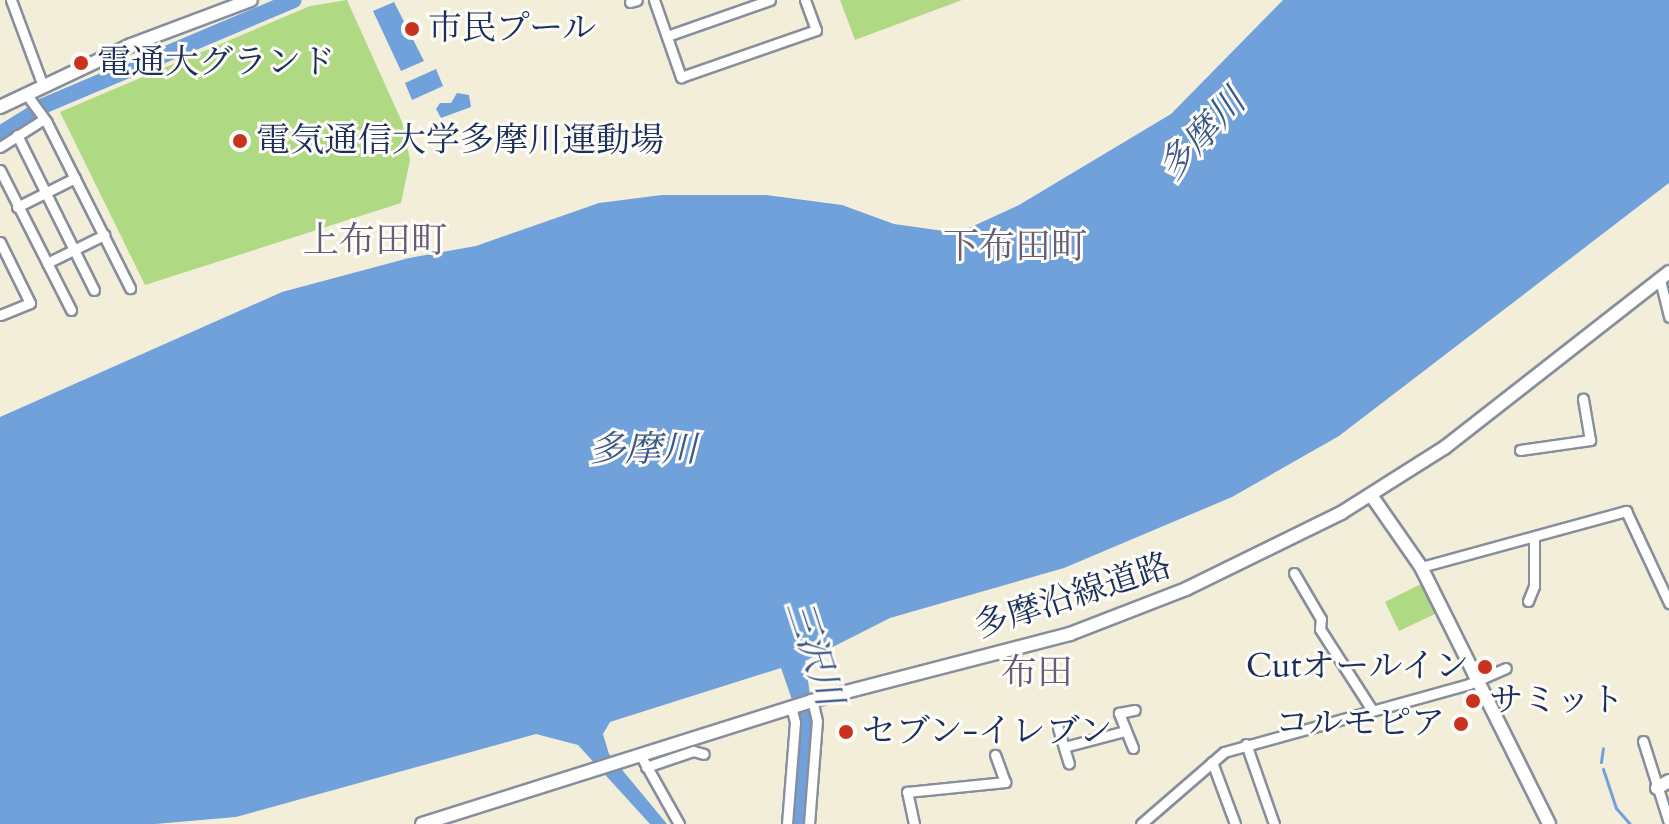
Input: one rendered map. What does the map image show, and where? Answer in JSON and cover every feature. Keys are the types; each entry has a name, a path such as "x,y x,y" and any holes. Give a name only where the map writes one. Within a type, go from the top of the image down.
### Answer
{"street":[{"path":"11,0 43,86"},
{"path":"0,107 131,45 251,0"},
{"path":"654,0 681,77 816,30 805,0"},
{"path":"667,36 770,0"},
{"path":"27,95 44,119 130,288"},
{"path":"0,147 44,119"},
{"path":"17,135 94,290"},
{"path":"0,170 71,310"},
{"path":"17,207 75,178"},
{"path":"47,263 104,235"},
{"path":"0,242 30,303 0,315"},
{"path":"1665,276 1669,317"},
{"name":"多摩沿線道路","path":"422,824 454,820 582,775 641,762 811,700 1046,641 1119,617 1259,557 1371,495 1514,398 1665,276"},
{"path":"1520,450 1590,440 1583,399"},
{"path":"1371,495 1421,567 1480,679 1549,824"},
{"path":"1421,567 1488,546 1534,538 1626,511 1669,603"},
{"path":"1528,601 1534,586 1534,538"},
{"path":"1294,573 1321,619 1320,629 1372,710"},
{"path":"1141,824 1212,762 1246,744 1480,679 1506,668"},
{"path":"809,824 817,721 811,700"},
{"path":"787,824 795,722 792,706"},
{"path":"1133,748 1119,713 1135,710"},
{"path":"1058,728 1069,763"},
{"path":"1064,747 1125,731"},
{"path":"1643,741 1669,823"},
{"path":"1246,744 1274,824"},
{"path":"679,824 641,762 693,751 704,754"},
{"path":"914,824 907,792 1005,782 995,755"},
{"path":"1212,762 1235,824"},
{"path":"1657,788 1669,781"}],"green space":[{"name":"電気通信大学多摩川運動場","path":"347,0 402,122 410,160 401,203 145,285 60,112 310,6"},
{"path":"840,0 962,0 855,40"},
{"path":"1421,584 1437,613 1399,631 1385,602"}],"water":[{"name":"多摩川","path":"1283,0 1669,0 1669,183 1339,436 1232,497 1064,568 890,618 805,661 815,728 805,824 791,824 800,723 781,668 610,722 603,734 609,754 667,824 650,824 578,745 536,734 236,817 155,824 0,824 0,417 282,292 409,258 476,246 599,203 662,195 766,195 842,205 894,224 958,233 1019,205 1171,114"},
{"path":"394,2 424,61 401,71 373,11"},
{"path":"436,69 443,86 412,100 405,83"},
{"path":"457,93 469,95 471,107 441,118 436,109 440,103 451,103"}],"waterway":[{"path":"43,106 294,0"},
{"path":"0,134 30,115"},
{"path":"1601,762 1603,748"},
{"path":"1603,769 1616,808 1630,824"}],"place":[{"name":"市民プール","path":"412,29"},
{"name":"電通大グランド","path":"81,63"},
{"name":"電気通信大学多摩川運動場","path":"240,141"},
{"name":"Cutオールイン","path":"1485,667"},
{"name":"サミット","path":"1473,701"},
{"name":"コルモピア","path":"1461,724"},
{"name":"セブン-イレブン","path":"846,732"}],"district":[{"name":"上布田町","path":"375,241"},
{"name":"下布田町","path":"1015,247"},
{"name":"布田","path":"1037,673"}],"water label":[{"name":"三沢川","path":"814,653"}]}
